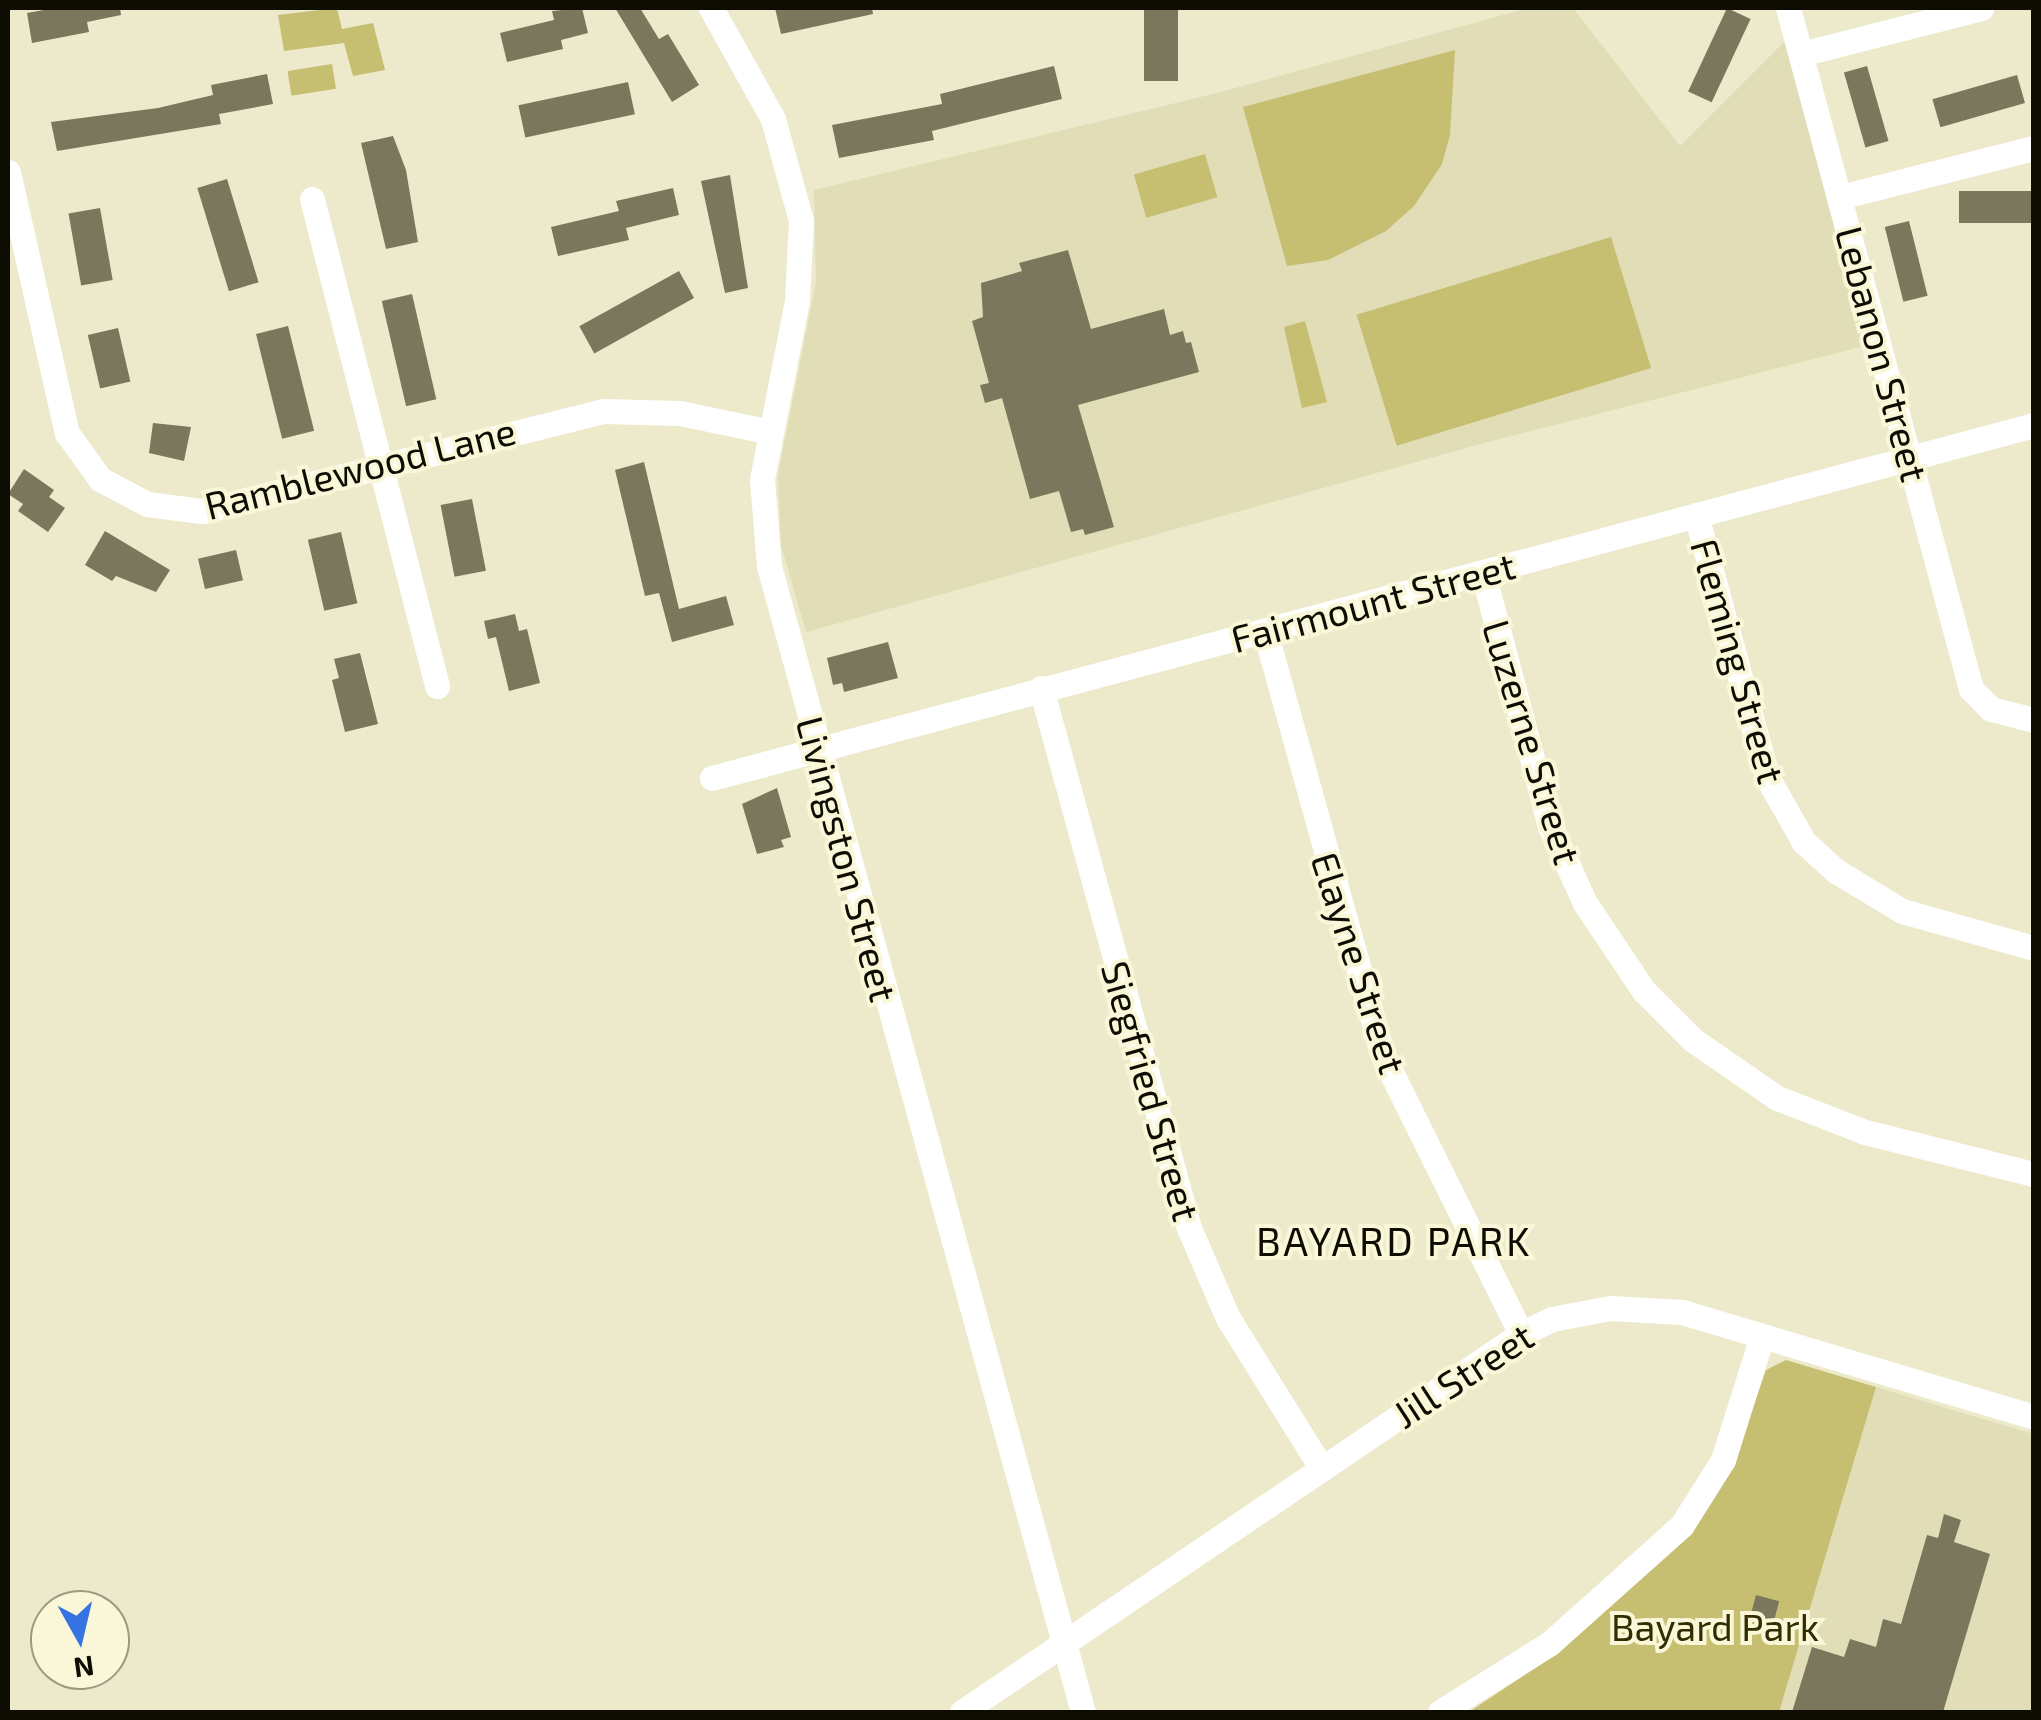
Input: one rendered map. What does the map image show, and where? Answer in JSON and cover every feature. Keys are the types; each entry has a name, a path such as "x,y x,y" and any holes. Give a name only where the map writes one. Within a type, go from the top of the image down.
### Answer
{"street":[{"name":"Livingston Street","path":"710,8 774,119 801,220 797,300 762,491 764,539 817,750 1060,1646 1083,1712"},
{"name":"Lebanon Street","path":"1788,8 1977,700 2034,720"},
{"path":"1801,54 1981,8"},
{"path":"1840,197 2034,148"},
{"name":"Ramblewood Lane","path":"8,172 68,434 100,479 147,504 202,511 614,410 680,413 770,432"},
{"path":"312,199 437,686"},
{"name":"Fairmount Street","path":"712,778 2034,425"},
{"name":"Fleming Street","path":"1696,515 1767,777 1794,829 1836,871 1902,911 2034,948"},
{"name":"Luzerne Street","path":"1483,574 1550,826 1584,903 1644,991 1693,1040 1777,1098 1864,1132 2034,1174"},
{"name":"Elayne Street","path":"1265,632 1383,1056 1521,1334"},
{"name":"Siegfried Street","path":"1040,688 1188,1228 1228,1318 1322,1469"},
{"name":"Jill Street","path":"962,1712 1521,1334 1569,1315 1630,1308 1682,1312 2032,1412"},
{"path":"1440,1712 1549,1644 1682,1525 1723,1460 1762,1336"}],"shaded area":[{"path":"1529,8 1573,8 1680,146 1785,41 1868,345 1484,443 806,632 781,545 778,475 816,282 814,190 1213,94"},
{"path":"1876,1387 2033,1434 2033,1712 1779,1712"}],"green space":[{"path":"337,8 342,29 373,23 385,70 353,76 344,43 284,51 278,15"},
{"path":"1455,50 1450,135 1442,164 1414,206 1386,231 1328,260 1287,266 1243,107"},
{"path":"332,64 336,89 291,96 288,71"},
{"path":"1205,154 1217,197 1146,218 1134,174"},
{"path":"1611,237 1651,368 1397,446 1357,315"},
{"path":"1305,321 1327,402 1302,408 1284,327"},
{"name":"Bayard Park","path":"1786,1360 1876,1387 1779,1712 1469,1712 1558,1653 1677,1547 1735,1458 1766,1370"}],"building":[{"path":"55,8 120,8 121,15 87,22 89,32 32,43 27,13"},
{"path":"582,8 588,33 561,40 563,49 507,62 500,33 554,20 552,11"},
{"path":"615,8 640,8 659,39 668,34 699,85 672,102"},
{"path":"775,8 872,8 873,14 781,34"},
{"path":"1144,8 1178,8 1178,81 1144,81"},
{"path":"1727,8 1751,19 1712,102 1688,91"},
{"path":"1054,66 1062,99 932,131 934,140 839,158 832,125 942,104 940,94"},
{"path":"1867,66 1888,141 1865,148 1844,73"},
{"path":"267,74 273,104 219,114 221,124 57,151 51,122 158,108 213,95 211,85"},
{"path":"2017,75 2025,103 1940,127 1932,99"},
{"path":"628,82 635,114 525,138 518,105"},
{"path":"393,136 406,170 418,242 386,249 361,143"},
{"path":"730,175 748,288 725,293 701,181"},
{"path":"227,179 259,282 229,291 197,188"},
{"path":"673,188 679,215 626,228 629,240 558,256 551,227 619,211 616,201"},
{"path":"1959,191 2034,191 2034,223 1959,223"},
{"path":"100,208 113,280 81,285 68,214"},
{"path":"1909,221 1928,296 1903,302 1885,227"},
{"path":"1068,250 1091,329 1164,309 1170,335 1183,331 1186,343 1191,342 1199,372 1078,405 1114,527 1085,535 1083,529 1071,532 1059,491 1030,499 1002,398 985,403 980,385 989,383 972,321 983,317 981,283 1022,271 1019,263"},
{"path":"679,271 694,298 594,353 579,326"},
{"path":"412,294 436,399 406,406 382,301"},
{"path":"288,326 314,431 282,439 256,334"},
{"path":"118,328 130,382 100,389 88,335"},
{"path":"153,423 191,427 184,461 149,453"},
{"path":"644,462 679,609 726,596 734,625 672,642 659,593 645,596 615,470"},
{"path":"24,469 54,490 49,497 65,508 48,532 18,511 23,504 8,494"},
{"path":"472,499 486,571 455,577 441,505"},
{"path":"105,531 170,570 156,592 116,576 112,581 85,565"},
{"path":"341,532 357,603 324,611 308,540"},
{"path":"236,550 243,580 205,589 198,559"},
{"path":"515,614 519,631 527,629 540,683 509,691 496,637 488,639 484,621"},
{"path":"888,642 898,678 844,692 842,683 833,685 827,658"},
{"path":"360,653 378,724 345,732 332,680 339,678 334,659"},
{"path":"777,788 791,837 781,840 784,847 757,854 742,804"},
{"path":"1944,1514 1961,1520 1954,1542 1990,1554 1943,1712 1792,1712 1812,1647 1844,1657 1850,1639 1876,1647 1883,1619 1901,1624 1927,1535 1938,1538"},
{"path":"1756,1595 1779,1601 1773,1623 1750,1617"}],"district":[{"name":"BAYARD PARK","path":"1394,1240"}]}
